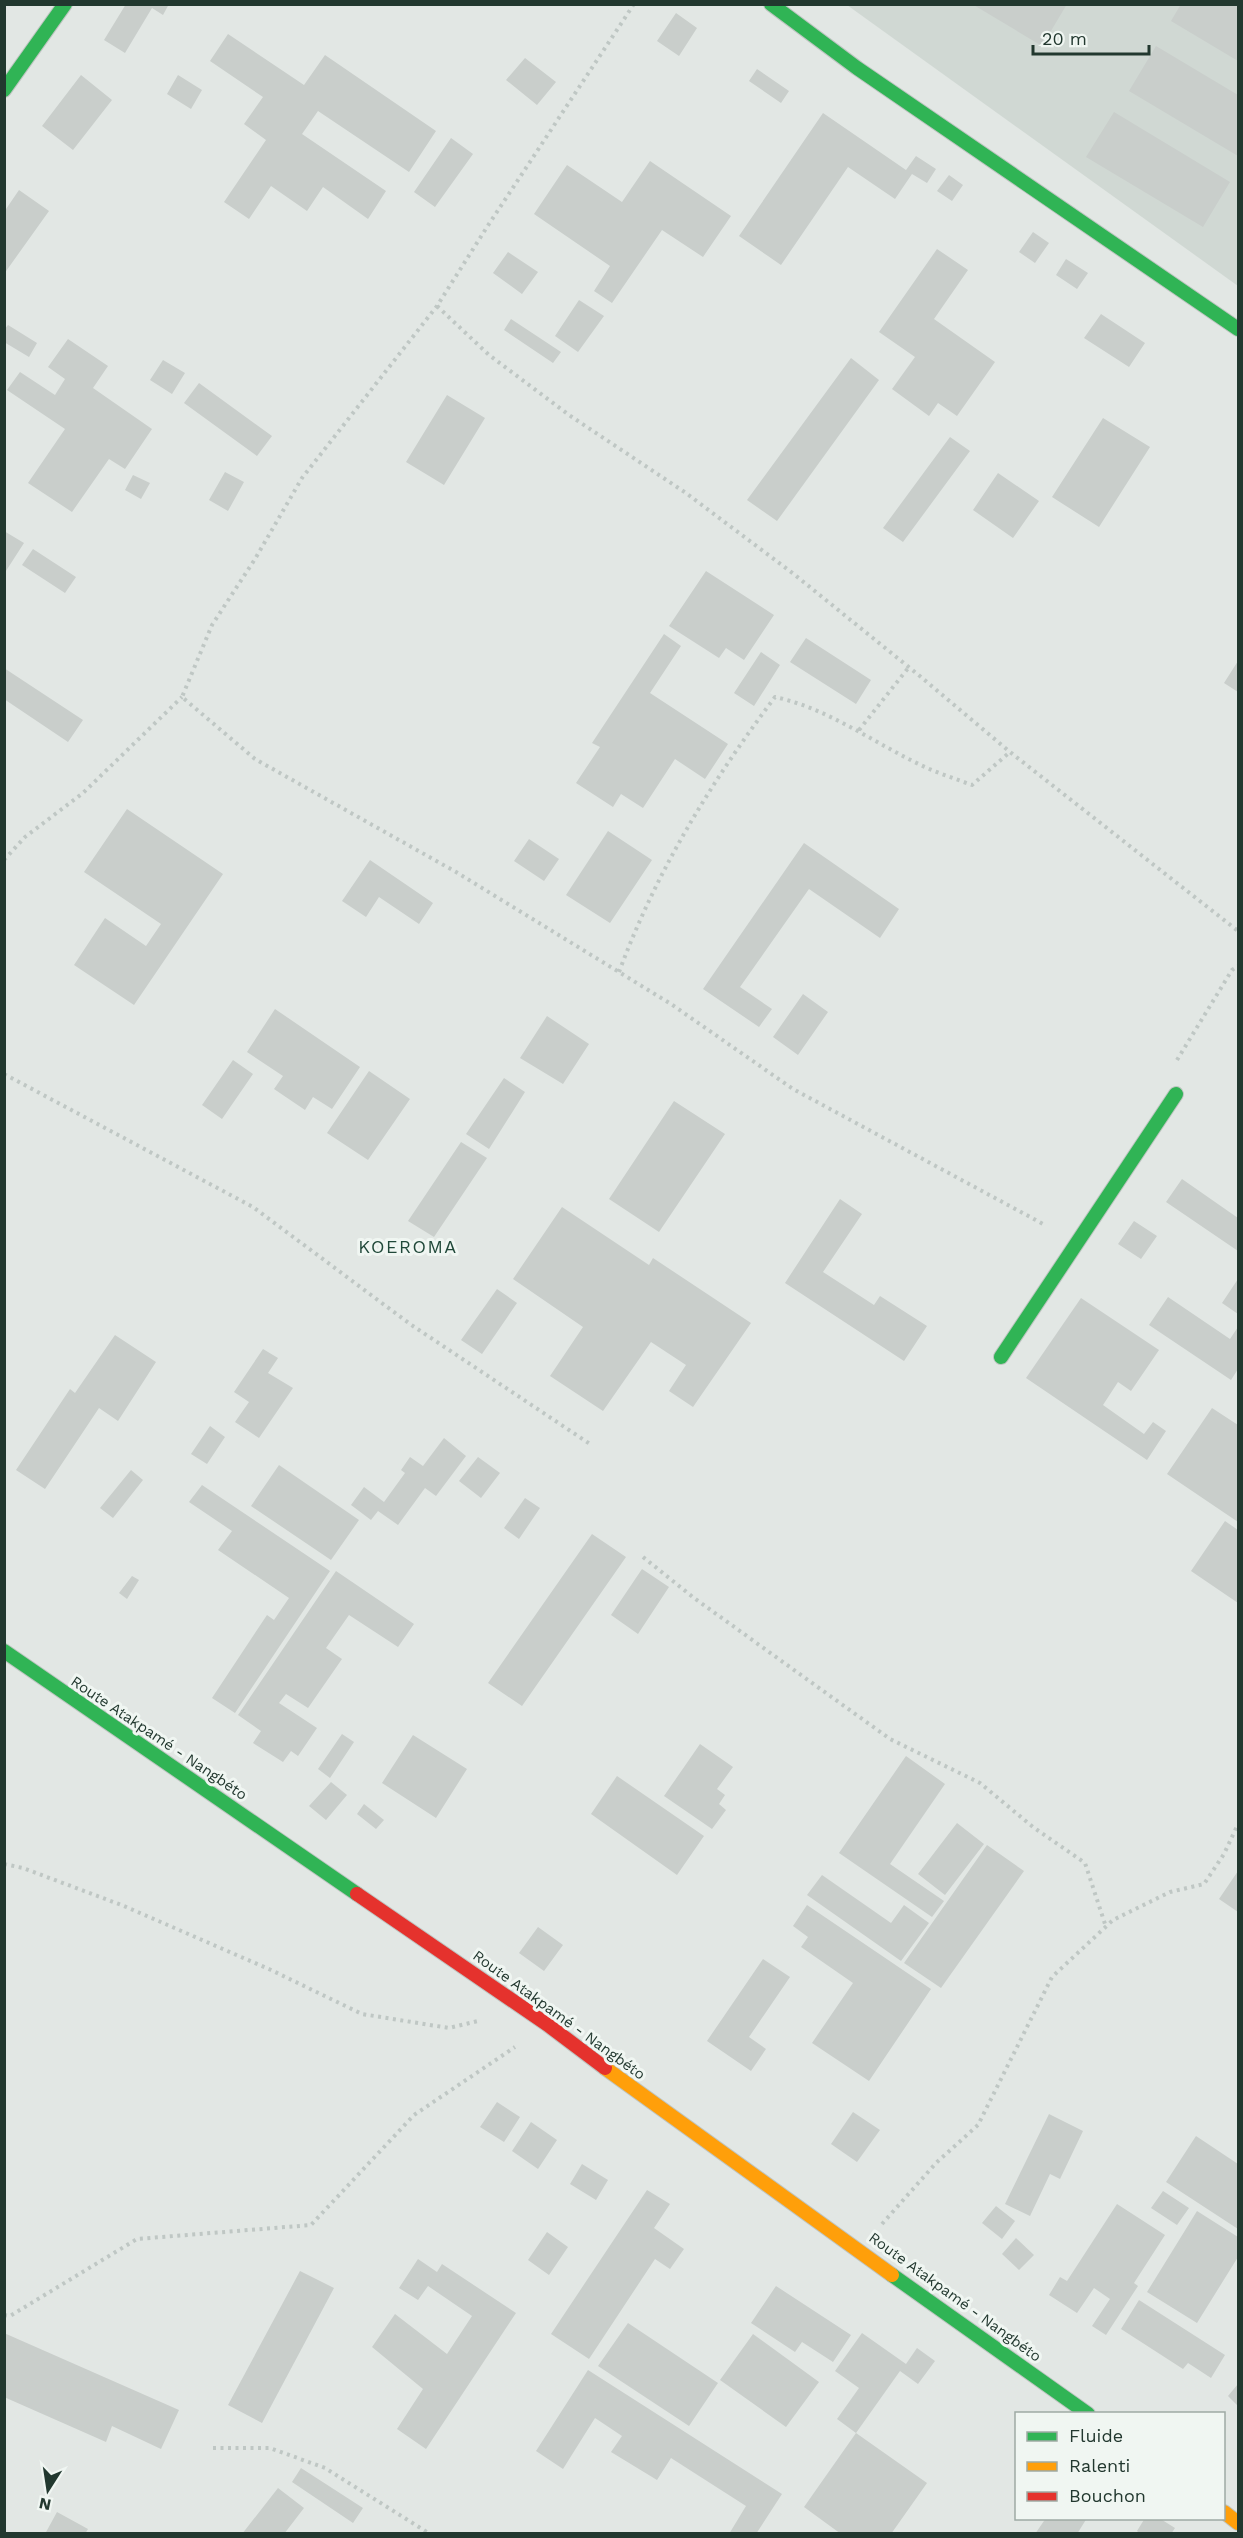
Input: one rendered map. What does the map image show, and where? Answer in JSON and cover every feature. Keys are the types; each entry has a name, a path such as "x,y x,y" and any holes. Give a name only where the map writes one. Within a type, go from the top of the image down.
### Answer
{"main road":[{"path":"4,90 65,4"},
{"path":"771,4 857,68 1239,329"},
{"path":"1001,1357 1176,1094"},
{"name":"Route Atakpamé - Nangbéto","path":"4,1651 548,2025 636,2092 1085,2412"},
{"path":"1225,2513 1239,2523"}],"path":[{"path":"4,860 25,837 91,785 182,697 212,625 255,559 302,478 437,306 634,4"},
{"path":"437,306 489,355 569,415 686,494 759,548 909,667 1010,752 1239,931"},
{"path":"859,730 909,667"},
{"path":"182,697 255,759 456,872 671,1004 793,1089 1078,1241"},
{"path":"619,972 669,858 713,785 775,697 795,701 859,730 924,767 972,784 1010,752"},
{"path":"1176,1094 1170,1071 1232,970 1239,966"},
{"path":"4,1074 253,1208 410,1324 591,1444"},
{"path":"643,1557 694,1599 890,1739 980,1783 1034,1827 1085,1863 1106,1927"},
{"path":"860,2250 936,2163 978,2125 1052,1977 1113,1920 1170,1892 1204,1884 1224,1854 1239,1824"},
{"path":"4,1864 23,1868 124,1906 271,1970 362,2014 449,2028 481,2020"},
{"path":"4,2315 10,2316 137,2239 311,2225 414,2115 548,2025"},
{"path":"213,2448 270,2448 325,2468 430,2534"}],"shaded area":[{"path":"847,5 1238,5 1238,286"}],"building":[{"path":"126,4 169,4 163,15 152,8 125,53 104,40"},
{"path":"972,4 1067,4 1042,46"},
{"path":"1181,4 1238,4 1238,61 1171,21"},
{"path":"676,13 697,28 679,56 657,41"},
{"path":"228,34 304,85 325,55 436,131 409,172 318,111 302,134 386,191 368,219 323,187 307,211 271,186 249,219 224,202 266,140 244,124 263,97 210,61"},
{"path":"1156,46 1238,95 1238,156 1129,91"},
{"path":"525,58 556,82 537,105 506,80"},
{"path":"757,69 789,91 781,103 749,81"},
{"path":"81,75 112,100 73,150 42,126"},
{"path":"178,75 202,90 191,109 167,94"},
{"path":"1114,112 1230,182 1203,227 1086,157"},
{"path":"823,113 906,170 916,156 936,169 927,183 912,174 895,199 848,167 781,265 739,236"},
{"path":"451,138 473,154 435,207 414,192"},
{"path":"650,161 731,216 703,257 662,230 612,303 594,291 610,266 534,214 567,165 622,202"},
{"path":"949,175 963,185 952,201 937,191"},
{"path":"19,190 49,211 4,274 4,212"},
{"path":"1033,232 1049,243 1035,263 1019,252"},
{"path":"937,249 968,270 934,319 995,362 957,416 938,403 929,416 892,389 915,357 879,332"},
{"path":"508,252 538,272 522,294 493,273"},
{"path":"1066,259 1088,273 1077,289 1056,275"},
{"path":"579,300 604,316 578,352 555,336"},
{"path":"1101,314 1145,343 1129,367 1084,338"},
{"path":"511,319 561,352 553,363 504,330"},
{"path":"8,325 37,343 29,357 4,342 4,330"},
{"path":"68,339 108,366 93,388 152,429 125,469 109,459 72,512 28,483 65,429 7,390 20,372 55,395 65,379 48,367"},
{"path":"851,358 879,380 777,521 747,500"},
{"path":"163,360 185,373 172,394 150,380"},
{"path":"199,383 272,436 257,456 184,403"},
{"path":"447,395 485,418 444,485 406,462"},
{"path":"1103,418 1150,447 1099,527 1052,497"},
{"path":"950,437 970,451 903,542 883,528"},
{"path":"225,472 244,482 228,511 209,500"},
{"path":"998,473 1039,501 1013,538 973,510"},
{"path":"133,475 150,483 141,499 125,490"},
{"path":"4,531 24,543 4,574"},
{"path":"33,549 76,577 65,593 22,565"},
{"path":"706,571 774,615 744,660 726,648 719,658 669,626"},
{"path":"664,634 681,646 650,693 728,744 705,779 675,759 643,808 621,794 613,807 576,783 600,747 592,743"},
{"path":"806,638 871,680 856,704 790,662"},
{"path":"761,652 780,665 754,706 734,693"},
{"path":"1238,661 1238,692 1224,683"},
{"path":"4,668 83,720 68,742 4,699"},
{"path":"127,809 223,874 134,1005 74,965 105,918 146,946 161,924 84,872"},
{"path":"608,831 652,860 610,923 566,895"},
{"path":"529,839 559,859 544,881 514,861"},
{"path":"804,843 899,909 880,938 809,889 740,987 772,1009 759,1027 703,989"},
{"path":"370,860 433,903 419,924 379,897 366,917 342,901"},
{"path":"803,994 828,1012 798,1055 773,1037"},
{"path":"275,1009 360,1067 332,1109 313,1097 305,1110 274,1089 283,1076 247,1052"},
{"path":"547,1016 589,1044 563,1084 520,1058"},
{"path":"233,1060 253,1074 222,1119 202,1105"},
{"path":"369,1071 410,1099 368,1160 327,1133"},
{"path":"504,1078 525,1092 489,1149 466,1134"},
{"path":"674,1101 725,1134 659,1232 609,1199"},
{"path":"461,1142 487,1158 434,1237 408,1221"},
{"path":"1182,1179 1238,1218 1238,1251 1166,1202"},
{"path":"840,1199 862,1214 823,1272 874,1305 880,1296 927,1326 904,1361 785,1283"},
{"path":"562,1207 649,1265 653,1258 751,1323 693,1407 669,1391 686,1365 651,1342 603,1411 550,1376 583,1327 513,1279"},
{"path":"1134,1221 1157,1236 1141,1259 1118,1244"},
{"path":"1238,1279 1238,1314 1222,1303"},
{"path":"497,1289 517,1303 482,1354 461,1340"},
{"path":"1168,1297 1230,1339 1238,1327 1238,1369 1231,1380 1149,1325"},
{"path":"1081,1298 1159,1350 1131,1391 1118,1382 1103,1405 1144,1434 1153,1422 1166,1431 1147,1460 1026,1378"},
{"path":"115,1335 156,1362 118,1421 99,1408 45,1489 16,1470 70,1389 75,1393"},
{"path":"263,1349 278,1358 268,1373 293,1388 259,1438 235,1422 249,1402 234,1392"},
{"path":"1212,1408 1238,1425 1238,1522 1167,1474"},
{"path":"210,1426 225,1437 207,1464 191,1454"},
{"path":"444,1438 466,1456 436,1496 425,1488 398,1525 378,1511 371,1520 351,1505 364,1487 384,1502 405,1473 401,1470 410,1457 423,1466"},
{"path":"478,1457 500,1473 481,1498 459,1481"},
{"path":"279,1465 359,1520 331,1560 251,1506"},
{"path":"131,1470 143,1480 113,1518 100,1508"},
{"path":"202,1485 330,1571 235,1713 212,1698 267,1615 274,1620 289,1598 218,1550 232,1531 189,1502"},
{"path":"525,1498 540,1508 519,1539 504,1528"},
{"path":"1225,1521 1238,1530 1238,1603 1191,1571"},
{"path":"592,1534 626,1557 522,1706 488,1683"},
{"path":"642,1569 669,1587 638,1634 611,1615"},
{"path":"336,1571 414,1624 398,1647 349,1615 326,1648 342,1659 308,1708 286,1694 279,1703 317,1728 298,1756 291,1751 283,1762 253,1743 261,1731 238,1715"},
{"path":"132,1576 139,1580 127,1599 119,1593"},
{"path":"342,1734 354,1742 330,1778 318,1769"},
{"path":"413,1735 467,1769 436,1818 382,1783"},
{"path":"700,1744 733,1767 717,1789 725,1795 719,1804 726,1810 712,1829 664,1796"},
{"path":"906,1756 945,1784 890,1864 944,1901 932,1917 839,1853"},
{"path":"617,1776 704,1836 677,1875 591,1814"},
{"path":"331,1782 347,1795 326,1820 309,1806"},
{"path":"364,1804 384,1820 376,1829 357,1814"},
{"path":"957,1823 984,1844 945,1895 918,1874"},
{"path":"987,1845 1024,1871 941,1988 904,1963"},
{"path":"1238,1871 1238,1912 1219,1899"},
{"path":"822,1875 891,1923 904,1905 929,1923 901,1961 807,1895"},
{"path":"807,1905 931,1989 869,2081 812,2043 853,1983 801,1947 808,1937 793,1926"},
{"path":"538,1927 563,1945 544,1971 519,1953"},
{"path":"763,1959 790,1977 749,2037 766,2049 751,2071 707,2041"},
{"path":"497,2102 520,2117 504,2142 480,2127"},
{"path":"853,2112 880,2130 857,2162 831,2144"},
{"path":"1049,2114 1083,2131 1060,2179 1050,2174 1030,2216 1005,2204"},
{"path":"531,2122 557,2140 538,2169 512,2151"},
{"path":"1196,2136 1238,2164 1238,2229 1166,2182"},
{"path":"582,2164 608,2180 596,2200 570,2184"},
{"path":"647,2190 670,2204 654,2228 684,2249 670,2269 655,2259 589,2359 551,2334"},
{"path":"1163,2191 1189,2208 1177,2225 1151,2208"},
{"path":"1117,2204 1165,2235 1134,2283 1138,2286 1106,2335 1092,2326 1110,2299 1094,2288 1077,2313 1049,2295 1060,2277 1067,2281"},
{"path":"996,2206 1015,2221 1002,2239 982,2223"},
{"path":"1197,2211 1238,2237 1238,2257 1197,2323 1147,2292"},
{"path":"547,2232 568,2247 549,2275 528,2260"},
{"path":"1016,2238 1034,2255 1019,2270 1002,2254"},
{"path":"418,2259 437,2272 442,2264 516,2313 426,2449 397,2429 423,2389 372,2347 395,2314 447,2354 472,2316 428,2286 418,2300 399,2288"},
{"path":"300,2271 334,2288 262,2423 228,2405"},
{"path":"776,2286 851,2335 833,2362 802,2342 795,2352 751,2323"},
{"path":"1139,2300 1225,2355 1211,2378 1188,2363 1183,2369 1121,2329"},
{"path":"628,2323 718,2383 689,2426 598,2366"},
{"path":"4,2333 179,2410 161,2449 112,2426 106,2442 4,2397"},
{"path":"862,2333 906,2364 917,2348 935,2361 918,2384 900,2371 856,2433 837,2419 859,2388 835,2371"},
{"path":"753,2334 819,2382 786,2427 720,2380"},
{"path":"588,2370 782,2494 756,2534 729,2534 746,2506 671,2458 657,2480 611,2452 622,2436 595,2418 563,2469 536,2451"},
{"path":"1238,2384 1238,2406 1228,2396"},
{"path":"856,2433 927,2483 891,2534 841,2534 804,2507"},
{"path":"301,2468 363,2508 353,2523 292,2482"},
{"path":"278,2488 304,2508 284,2534 242,2534"},
{"path":"57,2512 88,2529 85,2534 45,2534"},
{"path":"1045,2520 1086,2520 1077,2534 1035,2534"},
{"path":"1144,2520 1162,2520 1175,2528 1171,2534 1140,2534 1137,2531"}],"traffic: fast":[{"path":"4,90 65,4"},
{"path":"771,4 857,68 1238,329"},
{"path":"1001,1357 1176,1094"},
{"path":"4,1651 357,1894"},
{"path":"892,2275 1085,2412"}],"traffic: slow":[{"path":"605,2068 892,2275"},
{"path":"1225,2513 1238,2523"}],"traffic: jam":[{"path":"357,1894 548,2025 605,2068"}],"district":[{"name":"KOEROMA","path":"408,1247"}]}
